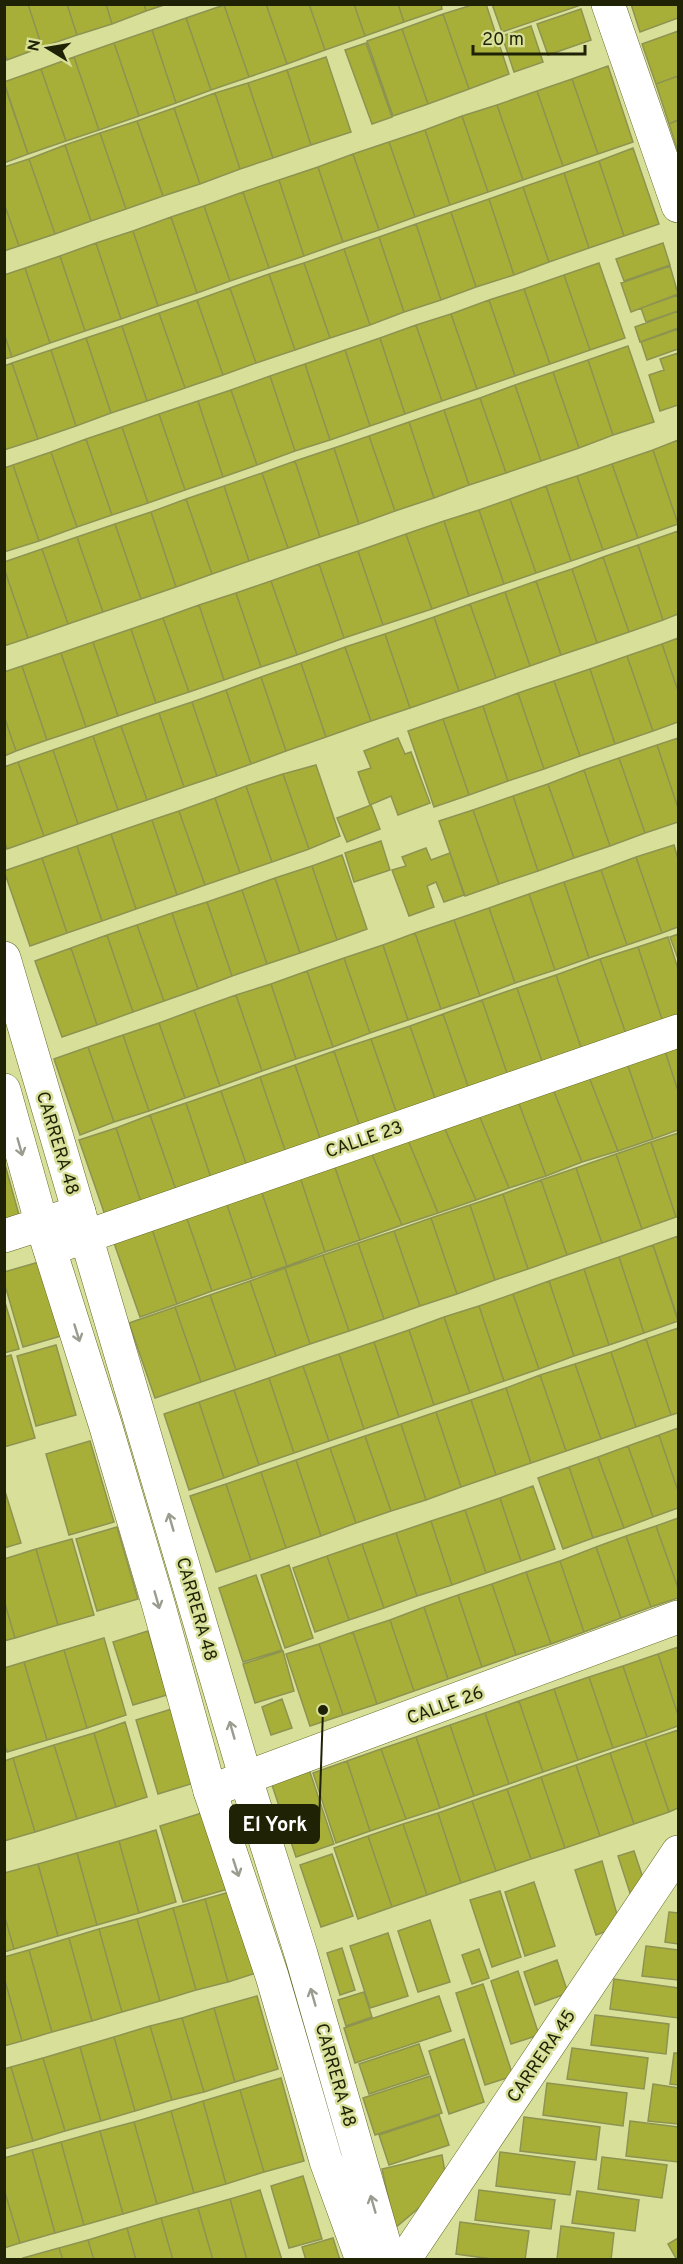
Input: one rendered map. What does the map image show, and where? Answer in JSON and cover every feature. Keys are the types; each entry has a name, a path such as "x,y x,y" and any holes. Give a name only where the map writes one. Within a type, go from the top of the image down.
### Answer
{"street":[{"path":"608,4 678,206"},
{"name":"CARRERA 48","path":"4,958 246,1779 301,1954 387,2253 391,2259"},
{"name":"CALLE 23","path":"4,1236 46,1237 82,1223 678,1031"},
{"name":"CARRERA 48","path":"4,1090 46,1237 155,1592 210,1791 272,1976 326,2162 362,2259"},
{"name":"CALLE 26","path":"210,1791 678,1617"},
{"name":"CARRERA 45","path":"404,2259 678,1852"}],"building":[{"path":"4,4 28,4 42,47 7,60 4,52"},
{"path":"28,4 67,4 77,35 42,47"},
{"path":"67,4 106,4 112,24 77,35"},
{"path":"106,4 144,4 146,11 112,24"},
{"path":"144,4 167,4 146,11"},
{"path":"266,4 287,64 249,77 224,5"},
{"path":"266,4 309,4 325,50 287,64"},
{"path":"309,4 354,4 365,36 325,50"},
{"path":"354,4 398,4 404,22 365,36"},
{"path":"398,4 441,4 442,9 404,22"},
{"path":"475,4 486,4 509,74 469,89 443,14"},
{"path":"492,4 580,4 581,5 502,32"},
{"path":"631,4 678,4 678,18 640,32"},
{"path":"224,5 249,77 211,90 186,18"},
{"path":"581,9 591,40 548,55 537,24"},
{"path":"443,14 469,89 428,104 402,29"},
{"path":"186,18 211,90 176,103 152,30"},
{"path":"531,26 543,62 514,72 502,36"},
{"path":"402,29 428,104 393,116 367,41"},
{"path":"152,30 176,103 139,116 114,43"},
{"path":"678,31 678,76 656,84 642,44"},
{"path":"114,43 139,116 99,130 74,57"},
{"path":"366,43 392,117 372,124 345,50"},
{"path":"74,57 99,130 66,141 41,69"},
{"path":"326,57 351,132 311,145 287,70"},
{"path":"608,66 633,142 598,154 572,79"},
{"path":"41,69 66,141 28,154 4,82"},
{"path":"287,70 311,145 273,158 248,83"},
{"path":"678,76 678,120 669,124 656,84"},
{"path":"572,79 598,154 563,166 537,91"},
{"path":"248,83 273,158 240,169 215,93"},
{"path":"4,84 28,154 4,163"},
{"path":"537,91 563,166 523,180 497,105"},
{"path":"215,93 240,169 200,184 174,108"},
{"path":"497,105 523,180 488,192 462,116"},
{"path":"174,108 200,184 163,196 137,121"},
{"path":"462,116 488,192 450,205 425,130"},
{"path":"678,120 678,152 669,124"},
{"path":"137,121 163,196 126,209 100,133"},
{"path":"425,130 450,205 415,217 389,142"},
{"path":"100,133 126,209 91,221 65,145"},
{"path":"389,142 415,217 379,230 353,154"},
{"path":"65,145 91,221 55,234 29,159"},
{"path":"633,148 659,224 624,236 599,161"},
{"path":"353,154 379,230 343,242 318,167"},
{"path":"29,159 55,234 19,246 4,203 4,167"},
{"path":"599,161 624,236 589,248 564,173"},
{"path":"318,167 343,242 304,256 279,180"},
{"path":"564,173 589,248 549,262 523,187"},
{"path":"279,180 304,256 269,268 243,192"},
{"path":"523,187 549,262 514,275 489,199"},
{"path":"243,192 269,268 230,281 204,206"},
{"path":"489,199 514,275 476,287 451,212"},
{"path":"4,203 19,246 4,251"},
{"path":"204,206 230,281 197,293 171,217"},
{"path":"451,212 476,287 441,300 416,224"},
{"path":"171,217 197,293 158,306 133,231"},
{"path":"416,224 441,300 404,312 379,237"},
{"path":"133,231 158,306 121,319 96,243"},
{"path":"379,237 404,312 370,325 344,249"},
{"path":"96,243 121,319 85,331 60,256"},
{"path":"663,243 670,265 624,281 616,259"},
{"path":"344,249 370,325 330,338 304,263"},
{"path":"60,256 85,331 50,343 25,268"},
{"path":"304,263 330,338 295,350 269,274"},
{"path":"599,263 625,338 590,350 564,275"},
{"path":"670,266 678,294 631,312 621,283"},
{"path":"25,268 50,343 12,357 4,333 4,275"},
{"path":"269,274 295,350 256,363 230,288"},
{"path":"564,275 590,350 550,364 524,289"},
{"path":"230,288 256,363 223,375 197,300"},
{"path":"524,289 550,364 515,376 489,300"},
{"path":"678,295 678,311 646,322 641,308"},
{"path":"197,300 223,375 185,388 159,313"},
{"path":"489,300 515,376 477,389 451,314"},
{"path":"678,311 678,328 640,342 635,327"},
{"path":"159,313 185,388 147,401 122,326"},
{"path":"451,314 477,389 442,401 416,325"},
{"path":"416,325 442,401 405,414 380,338"},
{"path":"122,326 147,401 111,413 86,338"},
{"path":"678,329 678,349 647,360 641,342"},
{"path":"4,333 12,357 4,359"},
{"path":"86,338 111,413 76,426 51,350"},
{"path":"380,338 405,414 370,426 345,350"},
{"path":"628,346 654,422 613,435 588,360"},
{"path":"51,350 76,426 38,439 12,363"},
{"path":"345,350 370,426 330,440 305,364"},
{"path":"678,353 678,405 660,411 649,375 664,370 660,359"},
{"path":"588,360 613,435 579,448 553,372"},
{"path":"12,363 38,439 4,450 4,366"},
{"path":"305,364 330,440 295,451 270,376"},
{"path":"553,372 579,448 541,461 515,385"},
{"path":"270,376 295,451 257,465 231,390"},
{"path":"515,385 541,461 506,473 480,398"},
{"path":"231,390 257,465 223,477 198,401"},
{"path":"480,398 506,473 469,485 444,410"},
{"path":"198,401 223,477 185,490 159,414"},
{"path":"444,410 469,485 434,498 409,422"},
{"path":"159,414 185,490 148,503 122,427"},
{"path":"409,422 434,498 395,511 369,436"},
{"path":"122,427 148,503 112,515 86,439"},
{"path":"369,436 395,511 359,524 334,448"},
{"path":"86,439 112,515 77,527 51,452"},
{"path":"678,440 678,524 653,450"},
{"path":"334,448 359,524 320,537 295,461"},
{"path":"653,450 678,524 638,538 612,464"},
{"path":"51,452 77,527 39,541 13,465"},
{"path":"295,461 320,537 288,548 262,473"},
{"path":"612,464 638,538 603,550 577,476"},
{"path":"13,465 39,541 4,552 4,468"},
{"path":"262,473 288,548 249,561 224,486"},
{"path":"577,476 603,550 571,561 546,486"},
{"path":"224,486 249,561 212,574 186,499"},
{"path":"546,486 571,561 536,573 510,499"},
{"path":"186,499 212,574 176,587 151,512"},
{"path":"510,499 536,573 504,584 479,510"},
{"path":"479,510 504,584 469,596 444,521"},
{"path":"151,512 176,587 141,599 115,524"},
{"path":"444,521 469,596 432,609 406,534"},
{"path":"115,524 141,599 103,612 77,537"},
{"path":"678,531 678,614 663,620 638,545"},
{"path":"406,534 432,609 383,625 358,551"},
{"path":"77,537 103,612 68,624 42,549"},
{"path":"638,545 663,620 629,632 603,557"},
{"path":"42,549 68,624 28,638 4,568 4,562"},
{"path":"358,551 383,625 344,638 319,564"},
{"path":"603,557 629,632 597,643 572,569"},
{"path":"319,564 344,638 297,655 271,581"},
{"path":"4,568 28,638 4,646"},
{"path":"572,569 597,643 561,655 536,581"},
{"path":"271,581 297,655 261,667 236,593"},
{"path":"536,581 561,655 530,666 505,592"},
{"path":"505,592 530,666 496,678 470,604"},
{"path":"236,593 261,667 224,680 199,605"},
{"path":"470,604 496,678 459,691 434,617"},
{"path":"199,605 224,680 189,692 163,618"},
{"path":"434,617 459,691 410,708 385,634"},
{"path":"163,618 189,692 156,703 131,629"},
{"path":"131,629 156,703 118,716 93,642"},
{"path":"385,634 410,708 371,721 345,647"},
{"path":"678,638 678,691 662,644"},
{"path":"93,642 118,716 86,727 61,653"},
{"path":"662,644 678,691 678,722 653,731 627,656"},
{"path":"345,647 371,721 326,737 301,663"},
{"path":"61,653 86,727 47,740 22,666"},
{"path":"627,656 653,731 615,744 590,669"},
{"path":"301,663 326,737 286,751 261,677"},
{"path":"22,666 47,740 16,751 4,716 4,672"},
{"path":"590,669 615,744 580,756 554,681"},
{"path":"261,677 286,751 251,764 226,690"},
{"path":"554,681 580,756 544,769 518,693"},
{"path":"226,690 251,764 217,776 192,702"},
{"path":"518,693 544,769 508,781 483,706"},
{"path":"192,702 217,776 184,787 159,713"},
{"path":"483,706 508,781 469,795 443,719"},
{"path":"159,713 184,787 147,800 121,726"},
{"path":"4,716 16,751 4,756"},
{"path":"443,719 469,795 434,807 408,731"},
{"path":"121,726 147,800 118,810 93,736"},
{"path":"93,736 118,810 78,824 53,750"},
{"path":"398,738 405,754 411,752 430,803 398,815 391,796 370,805 358,772 371,768 364,751"},
{"path":"678,738 678,808 657,745"},
{"path":"657,745 678,808 678,822 645,833 619,758"},
{"path":"53,750 78,824 44,836 18,762"},
{"path":"619,758 645,833 610,846 584,770"},
{"path":"18,762 44,836 7,849 4,840 4,767"},
{"path":"316,765 340,836 309,849 283,774"},
{"path":"584,770 610,846 574,858 548,784"},
{"path":"283,774 309,849 272,862 246,786"},
{"path":"548,784 574,858 538,871 513,796"},
{"path":"246,786 272,862 240,873 215,798"},
{"path":"513,796 538,871 499,884 473,810"},
{"path":"215,798 240,873 205,885 179,811"},
{"path":"371,805 380,829 347,842 337,818"},
{"path":"473,810 499,884 465,896 439,821"},
{"path":"179,811 205,885 177,895 152,820"},
{"path":"152,820 177,895 136,909 111,834"},
{"path":"111,834 136,909 102,921 77,846"},
{"path":"381,841 390,870 354,882 345,853"},
{"path":"674,845 678,859 678,927 662,933 636,857"},
{"path":"77,846 102,921 67,933 42,858"},
{"path":"426,848 431,860 450,853 464,895 444,902 436,882 427,886 434,907 409,916 392,870 406,866 402,857"},
{"path":"342,855 367,929 337,940 312,866"},
{"path":"636,857 662,933 627,945 601,870"},
{"path":"42,858 67,933 30,946 4,871"},
{"path":"312,866 337,940 300,953 275,878"},
{"path":"601,870 627,945 589,958 564,882"},
{"path":"275,878 300,953 267,964 242,890"},
{"path":"564,882 589,958 555,970 529,894"},
{"path":"242,890 267,964 232,976 207,902"},
{"path":"529,894 555,970 515,983 489,908"},
{"path":"207,902 232,976 198,989 172,913"},
{"path":"489,908 515,983 480,996 454,920"},
{"path":"172,913 198,989 164,1001 137,925"},
{"path":"454,920 480,996 441,1009 415,933"},
{"path":"137,925 164,1001 133,1012 107,935"},
{"path":"415,933 441,1009 408,1020 383,945"},
{"path":"678,934 678,959 670,937"},
{"path":"107,935 133,1012 97,1025 71,948"},
{"path":"668,937 678,969 678,1017 663,1022 638,947"},
{"path":"383,945 408,1020 370,1033 344,958"},
{"path":"638,947 663,1022 626,1034 600,959"},
{"path":"71,948 97,1025 62,1037 35,961"},
{"path":"344,958 370,1033 333,1047 307,971"},
{"path":"600,959 626,1034 582,1050 556,975"},
{"path":"307,971 333,1047 296,1059 271,984"},
{"path":"556,975 582,1050 543,1064 517,988"},
{"path":"271,984 296,1059 262,1071 236,995"},
{"path":"517,988 543,1064 508,1076 482,1000"},
{"path":"236,995 262,1071 220,1086 194,1010"},
{"path":"482,1000 508,1076 469,1089 443,1014"},
{"path":"194,1010 220,1086 185,1098 159,1023"},
{"path":"443,1014 469,1089 436,1101 410,1026"},
{"path":"159,1023 185,1098 149,1111 123,1035"},
{"path":"410,1026 436,1101 397,1114 371,1039"},
{"path":"123,1035 149,1111 114,1122 88,1047"},
{"path":"371,1039 397,1114 360,1127 334,1051"},
{"path":"678,1046 678,1091 665,1051"},
{"path":"88,1047 114,1122 80,1135 54,1059"},
{"path":"334,1051 360,1127 321,1141 295,1065"},
{"path":"665,1051 678,1091 678,1130 653,1139 627,1063"},
{"path":"627,1063 653,1139 618,1151 589,1077"},
{"path":"295,1065 321,1141 286,1153 260,1077"},
{"path":"260,1077 286,1153 247,1166 221,1091"},
{"path":"589,1077 618,1151 582,1162 553,1089"},
{"path":"553,1089 582,1162 546,1176 518,1101"},
{"path":"221,1091 247,1166 211,1178 186,1103"},
{"path":"518,1101 546,1176 509,1188 479,1115"},
{"path":"186,1103 211,1178 176,1190 150,1115"},
{"path":"150,1115 176,1190 141,1202 116,1128"},
{"path":"479,1115 509,1188 476,1200 444,1127"},
{"path":"444,1127 476,1200 438,1213 408,1140"},
{"path":"116,1128 141,1202 105,1215 79,1140"},
{"path":"678,1133 678,1217 676,1217 651,1142"},
{"path":"408,1140 438,1213 402,1225 371,1152"},
{"path":"651,1142 676,1217 642,1229 616,1154"},
{"path":"371,1152 402,1225 360,1240 334,1165"},
{"path":"616,1154 642,1229 602,1243 576,1168"},
{"path":"4,1161 19,1215 4,1219"},
{"path":"334,1165 360,1240 325,1252 300,1177"},
{"path":"576,1168 602,1243 567,1255 541,1180"},
{"path":"300,1177 325,1252 287,1266 261,1190"},
{"path":"541,1180 567,1255 528,1269 503,1194"},
{"path":"261,1190 287,1266 252,1278 226,1202"},
{"path":"503,1194 528,1269 495,1280 470,1205"},
{"path":"226,1202 252,1278 212,1291 186,1216"},
{"path":"470,1205 495,1280 457,1294 431,1218"},
{"path":"186,1216 212,1291 177,1304 152,1229"},
{"path":"431,1218 457,1294 420,1306 394,1231"},
{"path":"152,1229 177,1304 140,1317 114,1243"},
{"path":"394,1231 420,1306 384,1319 358,1243"},
{"path":"678,1236 678,1319 653,1245"},
{"path":"358,1243 384,1319 349,1331 323,1255"},
{"path":"653,1245 678,1321 644,1333 619,1257"},
{"path":"323,1255 349,1331 310,1344 285,1268"},
{"path":"619,1257 644,1333 609,1345 584,1269"},
{"path":"39,1262 61,1336 23,1347 4,1282 4,1272"},
{"path":"285,1268 310,1344 276,1356 250,1281"},
{"path":"584,1269 609,1345 574,1356 549,1281"},
{"path":"250,1281 276,1356 236,1370 210,1295"},
{"path":"549,1281 574,1356 539,1369 513,1294"},
{"path":"513,1294 539,1369 504,1381 479,1306"},
{"path":"210,1295 236,1370 201,1382 175,1307"},
{"path":"4,1299 19,1349 4,1353"},
{"path":"479,1306 504,1381 470,1393 444,1317"},
{"path":"175,1307 201,1382 155,1398 129,1323"},
{"path":"444,1317 470,1393 434,1405 409,1330"},
{"path":"678,1328 678,1413 671,1415 646,1339"},
{"path":"409,1330 434,1405 399,1417 374,1342"},
{"path":"646,1339 671,1415 636,1427 611,1352"},
{"path":"374,1342 399,1417 364,1429 339,1354"},
{"path":"56,1345 76,1415 36,1426 17,1356"},
{"path":"611,1352 636,1427 601,1439 575,1364"},
{"path":"339,1354 364,1429 329,1441 303,1366"},
{"path":"11,1355 35,1438 4,1447 4,1357"},
{"path":"575,1364 601,1439 566,1451 540,1375"},
{"path":"303,1366 329,1441 294,1453 269,1378"},
{"path":"540,1375 566,1451 531,1463 506,1388"},
{"path":"269,1378 294,1453 259,1465 234,1390"},
{"path":"506,1388 531,1463 496,1475 471,1400"},
{"path":"234,1390 259,1465 224,1478 199,1402"},
{"path":"471,1400 496,1475 461,1487 436,1412"},
{"path":"199,1402 224,1478 189,1490 164,1414"},
{"path":"436,1412 461,1487 426,1500 401,1424"},
{"path":"401,1424 426,1500 391,1511 365,1436"},
{"path":"678,1428 678,1491 659,1435"},
{"path":"659,1435 678,1491 678,1508 653,1517 628,1446"},
{"path":"365,1436 391,1511 356,1523 330,1448"},
{"path":"90,1441 114,1522 69,1535 46,1454"},
{"path":"628,1446 653,1517 624,1528 598,1457"},
{"path":"330,1448 356,1523 321,1536 296,1460"},
{"path":"598,1457 624,1528 593,1538 569,1467"},
{"path":"296,1460 321,1536 286,1548 261,1472"},
{"path":"569,1467 593,1538 563,1549 538,1478"},
{"path":"261,1472 286,1548 251,1560 226,1484"},
{"path":"226,1484 251,1560 216,1572 190,1496"},
{"path":"533,1486 555,1549 521,1561 500,1498"},
{"path":"4,1488 21,1543 4,1548"},
{"path":"500,1498 521,1561 486,1573 465,1510"},
{"path":"465,1510 486,1573 452,1585 431,1521"},
{"path":"678,1518 678,1588 656,1526"},
{"path":"431,1521 452,1585 417,1596 396,1533"},
{"path":"656,1526 678,1588 678,1598 651,1607 626,1536"},
{"path":"117,1527 138,1599 97,1611 76,1539"},
{"path":"396,1533 417,1596 384,1608 362,1544"},
{"path":"626,1536 651,1607 621,1618 596,1547"},
{"path":"72,1539 94,1615 58,1625 36,1549"},
{"path":"362,1544 384,1608 349,1620 327,1556"},
{"path":"596,1547 621,1618 584,1632 560,1561"},
{"path":"36,1549 58,1625 15,1638 4,1600 4,1559"},
{"path":"327,1556 349,1620 315,1632 293,1568"},
{"path":"560,1561 584,1632 551,1644 526,1572"},
{"path":"289,1565 313,1638 285,1648 261,1575"},
{"path":"526,1572 551,1644 516,1655 492,1584"},
{"path":"256,1575 282,1650 243,1662 219,1588"},
{"path":"492,1584 516,1655 482,1667 458,1595"},
{"path":"458,1595 482,1667 448,1679 424,1607"},
{"path":"4,1600 15,1638 4,1641"},
{"path":"424,1607 448,1679 414,1691 390,1620"},
{"path":"390,1620 414,1691 377,1704 353,1632"},
{"path":"148,1631 167,1695 133,1705 113,1642"},
{"path":"353,1632 377,1704 343,1715 319,1644"},
{"path":"104,1638 126,1715 87,1728 64,1650"},
{"path":"319,1644 343,1715 310,1726 286,1654"},
{"path":"678,1647 678,1715 658,1654"},
{"path":"64,1650 87,1728 47,1740 24,1662"},
{"path":"283,1651 294,1691 255,1703 243,1664"},
{"path":"658,1654 678,1715 678,1726 647,1737 623,1666"},
{"path":"24,1662 47,1740 7,1752 4,1743 4,1668"},
{"path":"623,1666 647,1737 613,1748 589,1677"},
{"path":"589,1677 613,1748 578,1760 554,1689"},
{"path":"554,1689 578,1760 543,1772 519,1701"},
{"path":"282,1699 292,1728 271,1735 262,1707"},
{"path":"519,1701 543,1772 509,1784 485,1713"},
{"path":"175,1708 197,1782 158,1794 136,1720"},
{"path":"485,1713 509,1784 474,1796 450,1725"},
{"path":"125,1722 147,1797 116,1807 94,1733"},
{"path":"450,1725 474,1796 440,1808 416,1737"},
{"path":"678,1730 678,1808 669,1812 645,1741"},
{"path":"94,1733 116,1807 77,1819 54,1745"},
{"path":"416,1737 440,1808 406,1819 381,1749"},
{"path":"645,1741 669,1812 634,1824 610,1753"},
{"path":"54,1745 77,1819 35,1832 13,1758"},
{"path":"381,1749 406,1819 370,1831 347,1761"},
{"path":"610,1753 634,1824 600,1836 576,1765"},
{"path":"13,1758 35,1832 4,1841 4,1761"},
{"path":"347,1761 370,1831 336,1843 313,1773"},
{"path":"576,1765 600,1836 565,1848 541,1777"},
{"path":"309,1769 334,1844 296,1857 271,1782"},
{"path":"541,1777 565,1848 531,1859 507,1789"},
{"path":"507,1789 531,1859 496,1871 472,1801"},
{"path":"472,1801 496,1871 461,1883 438,1813"},
{"path":"205,1812 228,1889 183,1902 160,1826"},
{"path":"438,1813 461,1883 427,1895 403,1824"},
{"path":"403,1824 427,1895 392,1907 368,1836"},
{"path":"156,1830 176,1902 139,1913 119,1841"},
{"path":"368,1836 392,1907 358,1919 334,1848"},
{"path":"119,1841 139,1913 97,1925 77,1853"},
{"path":"634,1851 645,1884 631,1896 618,1856"},
{"path":"77,1853 97,1925 58,1936 38,1864"},
{"path":"332,1854 353,1916 321,1927 300,1865"},
{"path":"602,1861 618,1918 610,1930 596,1935 575,1870"},
{"path":"38,1864 58,1936 14,1949 4,1914 4,1873"},
{"path":"534,1882 555,1946 525,1956 505,1892"},
{"path":"233,1891 256,1973 228,1982 205,1899"},
{"path":"500,1891 521,1957 492,1967 470,1900"},
{"path":"205,1899 228,1982 196,1990 173,1908"},
{"path":"173,1908 196,1990 160,2001 137,1919"},
{"path":"669,1912 678,1913 678,1944 665,1942"},
{"path":"4,1914 14,1949 4,1952"},
{"path":"137,1919 160,2001 122,2012 99,1929"},
{"path":"430,1920 450,1982 418,1992 398,1931"},
{"path":"99,1929 122,2012 92,2021 69,1938"},
{"path":"388,1933 408,1996 370,2008 350,1946"},
{"path":"69,1938 92,2021 52,2032 29,1950"},
{"path":"646,1946 678,1950 678,1980 642,1976"},
{"path":"342,1948 355,1990 340,1995 327,1953"},
{"path":"479,1949 489,1978 472,1984 462,1955"},
{"path":"29,1950 52,2032 22,2041 4,1977 4,1957"},
{"path":"557,1960 568,1993 535,2005 524,1972"},
{"path":"518,1971 539,2035 511,2044 491,1981"},
{"path":"4,1977 22,2041 4,2046"},
{"path":"614,1979 678,1988 678,2018 610,2009"},
{"path":"483,1984 513,2076 485,2085 456,1993"},
{"path":"364,1992 372,2017 346,2026 338,2000"},
{"path":"257,1996 278,2069 235,2082 214,2008"},
{"path":"439,1996 451,2031 355,2063 344,2028"},
{"path":"214,2008 235,2082 204,2092 182,2018"},
{"path":"595,2015 669,2024 666,2054 591,2045"},
{"path":"182,2018 204,2092 172,2100 150,2026"},
{"path":"150,2026 172,2100 135,2111 114,2037"},
{"path":"114,2037 135,2111 101,2121 80,2047"},
{"path":"464,2039 484,2102 449,2114 429,2051"},
{"path":"419,2044 429,2074 369,2094 359,2064"},
{"path":"80,2047 101,2121 65,2131 43,2058"},
{"path":"572,2048 648,2058 644,2089 567,2079"},
{"path":"674,2053 678,2053 678,2085 670,2084"},
{"path":"43,2058 65,2131 33,2141 11,2067"},
{"path":"11,2067 33,2141 4,2149 4,2069"},
{"path":"430,2076 442,2113 375,2135 363,2098"},
{"path":"281,2078 304,2161 264,2172 240,2090"},
{"path":"547,2083 627,2093 623,2126 543,2115"},
{"path":"653,2084 678,2088 678,2124 648,2121"},
{"path":"240,2090 264,2172 226,2184 203,2101"},
{"path":"203,2101 226,2184 194,2193 171,2111"},
{"path":"171,2111 194,2193 157,2204 134,2122"},
{"path":"439,2115 449,2145 389,2165 379,2135"},
{"path":"524,2117 600,2127 596,2160 520,2151"},
{"path":"630,2121 678,2127 678,2162 626,2156"},
{"path":"134,2122 157,2204 123,2214 100,2131"},
{"path":"100,2131 123,2214 84,2225 61,2142"},
{"path":"61,2142 84,2225 55,2233 32,2150"},
{"path":"32,2150 55,2233 20,2243 4,2189 4,2158"},
{"path":"500,2152 575,2162 570,2195 496,2186"},
{"path":"442,2155 447,2184 395,2228 382,2169"},
{"path":"602,2157 667,2165 662,2198 598,2189"},
{"path":"303,2176 322,2239 289,2248 271,2186"},
{"path":"4,2189 20,2243 4,2248"},
{"path":"260,2190 282,2260 247,2260 230,2199"},
{"path":"479,2190 555,2200 551,2229 475,2220"},
{"path":"577,2191 639,2200 635,2231 572,2223"},
{"path":"230,2199 247,2260 213,2260 198,2208"},
{"path":"198,2208 213,2260 173,2260 161,2218"},
{"path":"161,2218 173,2260 136,2260 127,2228"},
{"path":"460,2222 529,2231 525,2260 499,2260 456,2254"},
{"path":"561,2226 614,2233 611,2260 557,2259"},
{"path":"127,2228 136,2260 94,2260 88,2240"},
{"path":"333,2238 340,2260 306,2260 302,2247"},
{"path":"678,2238 678,2260 677,2260 668,2244"},
{"path":"88,2240 94,2260 63,2260 59,2248"},
{"path":"59,2248 63,2260 24,2260 23,2258"}],"place":[{"name":"El York","path":"323,1710"}]}
